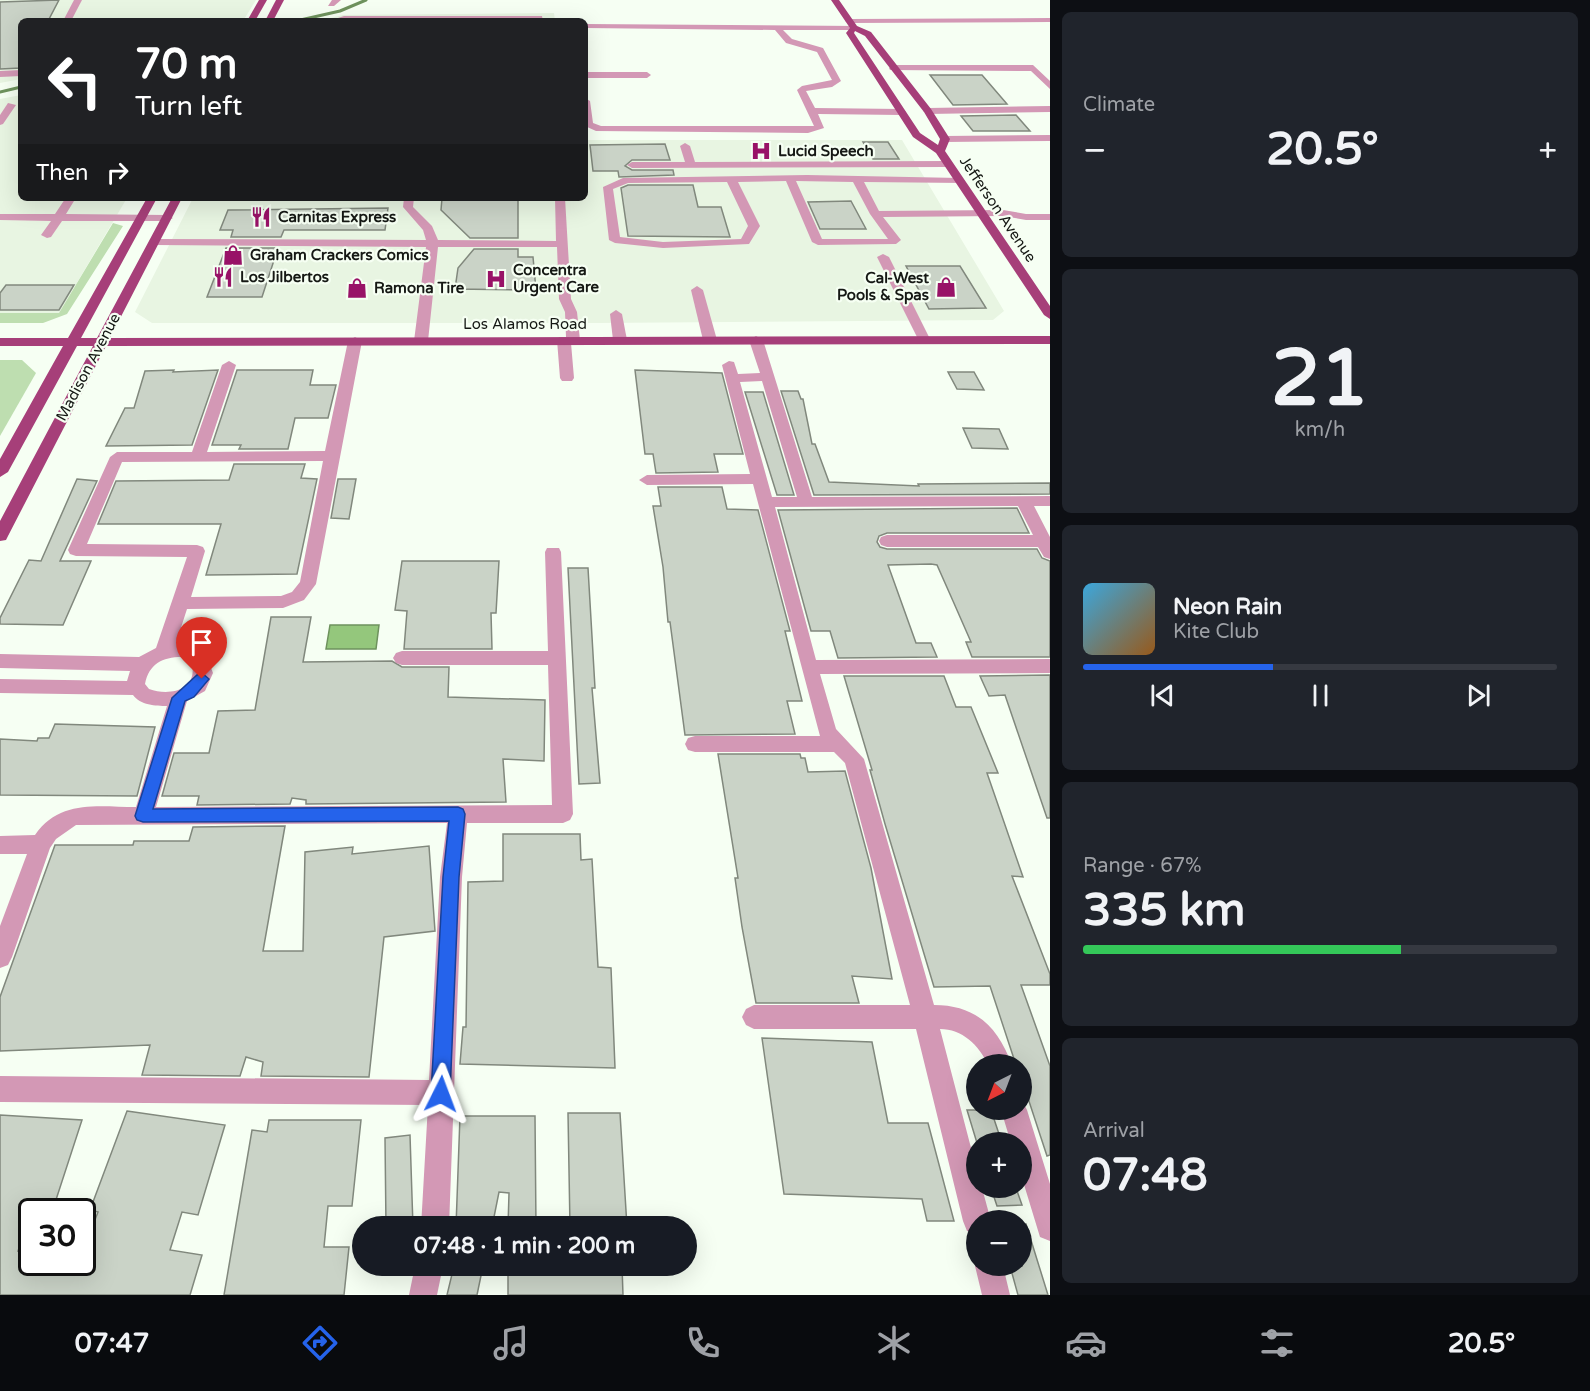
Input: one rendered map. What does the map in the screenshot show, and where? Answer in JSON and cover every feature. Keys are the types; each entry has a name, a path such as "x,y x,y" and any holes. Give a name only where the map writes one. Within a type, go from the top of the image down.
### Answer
{"main road":[{"path":"253,18 263,0"},
{"path":"270,18 279,0"},
{"name":"Jefferson Avenue","path":"835,0 851,25 868,34 928,111 945,139 940,151"},
{"name":"Jefferson Avenue","path":"851,25 850,33 916,135 940,151 1050,315"},
{"path":"882,83 899,92 913,110 928,111"},
{"name":"Madison Avenue","path":"0,472 150,201"},
{"name":"Madison Avenue","path":"0,536 176,201"},
{"name":"Los Alamos Road","path":"0,342 1050,340"}],"street":[{"path":"69,18 78,0"},
{"path":"588,26 735,26 799,31 851,25 1050,20"},
{"path":"588,124 593,128 606,130 808,130 819,125 801,90 832,85 837,81 835,75 820,50 789,41 781,28"},
{"path":"893,68 1033,68 1050,86"},
{"path":"0,74 18,73"},
{"path":"588,75 647,75"},
{"path":"809,107 895,103"},
{"path":"841,107 901,112"},
{"path":"928,111 1050,109"},
{"path":"1,115 18,116"},
{"path":"945,139 1050,138"},
{"path":"685,146 691,165"},
{"path":"632,165 948,164"},
{"path":"731,179 754,226 745,242 663,245 615,240 608,186 627,180 790,178 960,181"},
{"path":"790,178 818,242 892,242 895,240 875,214 857,179"},
{"path":"47,235 69,201"},
{"path":"409,201 408,207 430,231 432,244 421,341"},
{"path":"560,201 565,299 572,312 568,340 567,378"},
{"path":"875,214 1003,213 1026,217 1047,213"},
{"path":"0,217 167,218"},
{"path":"155,242 562,244"},
{"path":"883,257 924,339"},
{"path":"697,290 710,340"},
{"path":"616,314 620,340"},
{"path":"756,340 806,501"},
{"path":"182,603 283,602 298,596 308,584 355,341"},
{"path":"198,457 229,365"},
{"path":"767,377 730,372 828,733 854,759 925,1016 974,1210"},
{"path":"164,652 182,603 197,551 76,550 117,457 331,456"},
{"path":"646,480 759,479"},
{"path":"887,541 1047,547 1023,501"},
{"path":"765,502 1050,501"},
{"path":"0,957 41,844 49,832 73,816 563,814 553,552"},
{"path":"184,650 199,657 203,664 202,679 189,693 179,698 149,699 138,688 136,676 144,664 164,652 184,650"},
{"path":"402,658 557,658"},
{"path":"0,661 144,664"},
{"path":"809,666 1050,666"},
{"path":"0,686 138,688"},
{"path":"143,816 179,698"},
{"path":"695,744 840,744"},
{"path":"435,1216 451,877 458,814"},
{"path":"0,845 41,844"},
{"path":"754,1017 952,1017 970,1024 985,1036 994,1054"},
{"path":"0,1089 441,1094"},
{"path":"1017,1120 1050,1227"},
{"path":"423,1295 427,1276"},
{"path":"991,1276 996,1295"}],"shaded area":[{"path":"0,0 256,0 245,18 18,18 18,80 0,83"},
{"path":"554,13 555,18 331,18 343,15"},
{"path":"18,96 18,201 125,201 59,313 0,313 0,99"},
{"path":"588,140 902,140 1004,311 993,320 598,323 152,323 135,312 191,201 588,201"},
{"path":"113,223 123,226 67,314 43,323 0,323 0,313 59,313"},
{"path":"0,360 22,360 36,373 0,436"},
{"path":"330,625 379,625 376,649 326,649"}],"building":[{"path":"59,0 50,18 18,18 18,68 0,69 0,2"},
{"path":"930,75 982,75 1007,104 953,105"},
{"path":"1016,115 1030,131 973,131 961,116"},
{"path":"863,142 888,142 899,159 873,159"},
{"path":"665,144 670,160 632,160 625,166 632,170 673,170 674,175 619,177 618,171 593,171 590,145"},
{"path":"628,185 693,185 698,207 721,207 730,237 628,236 621,188"},
{"path":"442,201 518,201 518,238 470,238 441,210"},
{"path":"851,201 866,229 820,229 808,202"},
{"path":"388,208 385,230 284,230 281,237 231,237 233,230 220,230 228,210"},
{"path":"226,248 278,248 262,297 207,297"},
{"name":"Concentra Urgent Care","path":"474,249 518,249 518,257 533,257 536,290 455,289 458,268"},
{"path":"906,266 960,266 986,308 929,309"},
{"path":"6,285 74,285 59,310 0,310 0,293"},
{"path":"174,370 173,372 218,370 192,445 106,446 125,408 134,408 145,371"},
{"path":"237,370 313,370 310,385 336,385 328,418 295,418 288,449 239,449 241,445 212,445"},
{"path":"635,370 722,373 743,454 714,454 718,472 656,473 653,454 645,454"},
{"path":"948,372 974,372 984,390 957,389"},
{"path":"781,391 798,391 803,399 812,444 815,444 829,482 919,486 918,484 1050,483 1050,494 814,495"},
{"path":"745,392 763,392 794,495 777,495"},
{"path":"963,428 999,429 1008,449 972,448"},
{"path":"234,464 305,464 301,478 317,479 297,574 206,575 221,524 98,524 116,481 229,480"},
{"path":"77,479 97,481 60,561 91,561 63,625 0,624 0,618 29,560 41,561"},
{"path":"338,479 356,479 349,519 331,518"},
{"path":"658,487 722,487 727,509 758,510 790,631 785,631 802,701 787,701 795,734 685,735 653,506 661,506"},
{"path":"1017,508 1029,533 887,533 879,536 877,542 880,547 887,549 1037,549 1042,558 1050,561 1050,657 972,657 966,642 971,642 953,601 937,565 931,564 888,565 916,643 931,643 937,657 838,658 830,631 811,631 778,510"},
{"path":"402,561 499,561 496,613 491,613 492,649 404,649 407,611 395,610"},
{"path":"568,568 588,568 595,688 592,688 600,783 579,784"},
{"path":"271,617 311,617 303,662 392,661 402,667 449,667 448,697 545,700 544,761 503,759 506,802 306,804 306,800 292,798 290,804 197,805 199,796 162,796 174,753 209,753 218,711 255,710"},
{"path":"1050,675 1050,818 1047,818 1005,695 989,696 980,676"},
{"path":"844,676 944,676 956,707 971,707 998,773 987,773 1023,877 1012,876 1050,974 1050,985 1021,985 1050,1066 1050,1155 1047,1156 1032,1110 1032,1054 1012,1054 990,986 934,987 885,824 870,770 872,770"},
{"path":"55,724 155,727 137,796 0,795 0,739 37,741 38,738 49,738"},
{"path":"718,754 800,754 801,758 805,758 808,772 845,771 871,868 892,979 852,976 859,1003 756,1003 742,927 735,878 738,878"},
{"path":"285,826 263,951 303,951 305,852 353,847 352,854 429,846 435,931 384,937 369,1077 261,1076 263,1062 246,1057 240,1076 142,1075 150,1045 0,1051 0,997 55,845 133,845 134,841 189,841 193,827"},
{"path":"503,834 580,834 581,860 592,859 598,967 611,968 615,1068 460,1064 463,1027 466,1027 468,882 503,881"},
{"path":"762,1038 872,1042 888,1123 928,1123 954,1221 927,1221 922,1199 784,1194"},
{"path":"127,1111 225,1125 198,1215 182,1212 170,1250 202,1255 190,1295 0,1295 0,1115 82,1120 57,1198 18,1198 18,1276 96,1276 96,1217 98,1212 96,1212 94,1198"},
{"path":"568,1113 620,1113 626,1216 570,1216"},
{"path":"460,1116 535,1116 536,1216 508,1216 509,1193 499,1192 494,1216 456,1216"},
{"path":"269,1120 361,1120 352,1206 328,1206 324,1247 349,1247 344,1295 224,1295 252,1130 267,1132"},
{"path":"970,1120 994,1120 998,1132 974,1132"},
{"path":"410,1135 413,1216 386,1216 385,1138"},
{"path":"994,1198 1020,1198 1022,1205 997,1206"},
{"path":"1032,1243 1048,1295 1018,1295 1013,1276 1032,1276"},
{"path":"452,1276 481,1276 477,1295 447,1295"},
{"path":"508,1276 622,1276 623,1295 508,1295"}],"waterway":[{"path":"309,18 340,11 366,0"},
{"path":"0,92 18,88"}],"place":[{"name":"Lucid Speech","path":"761,151"},
{"name":"Carnitas Express","path":"261,217"},
{"name":"Graham Crackers Comics","path":"233,255"},
{"name":"Los Jilbertos","path":"223,277"},
{"name":"Concentra Urgent Care","path":"496,279"},
{"name":"Cal-West Pools & Spas","path":"946,287"},
{"name":"Ramona Tire","path":"357,288"}],"route":[{"path":"202,679 189,693 179,698 143,816 458,814 451,877 441,1094"}]}
